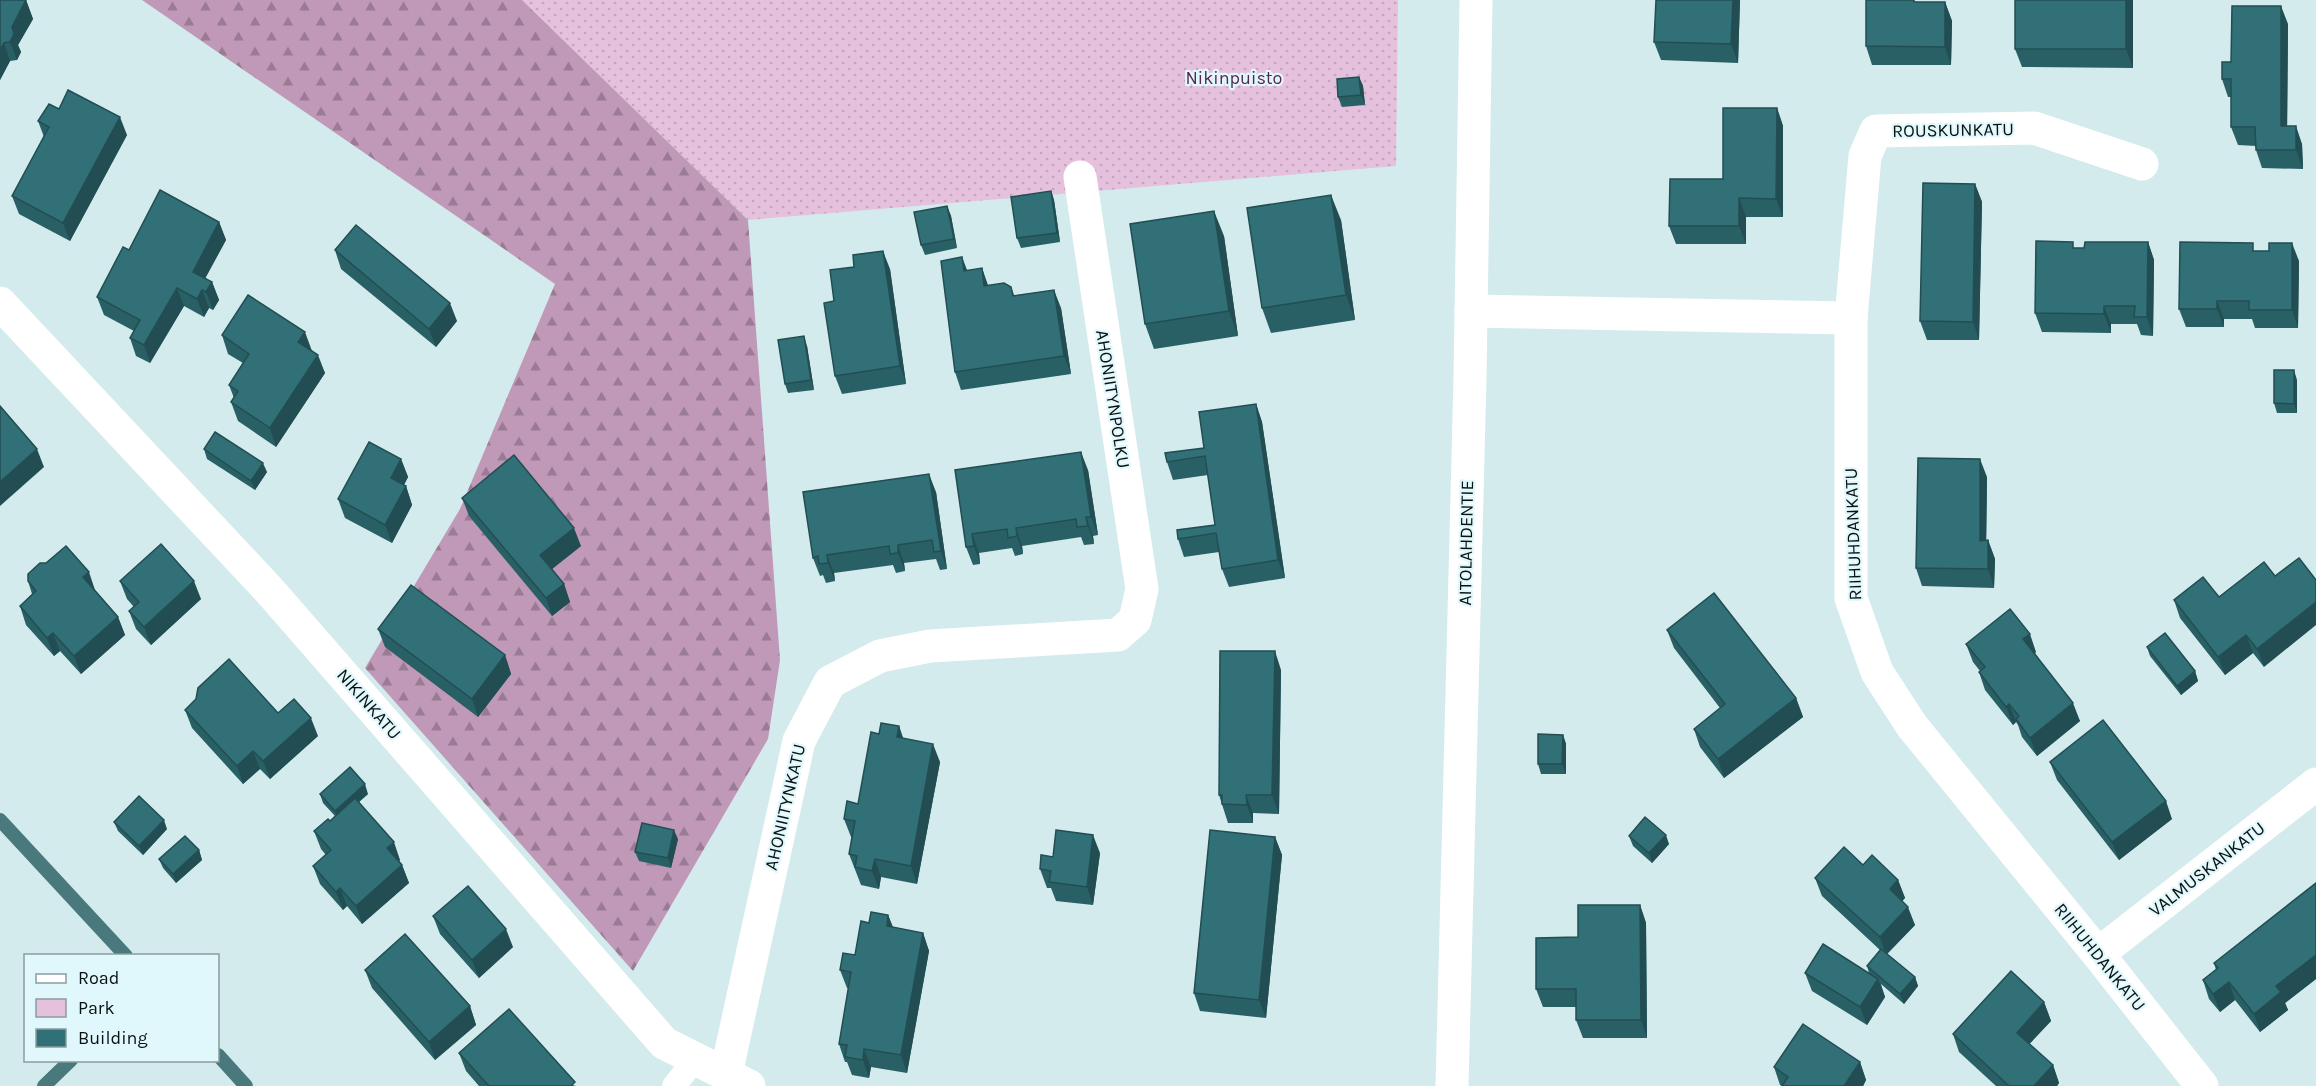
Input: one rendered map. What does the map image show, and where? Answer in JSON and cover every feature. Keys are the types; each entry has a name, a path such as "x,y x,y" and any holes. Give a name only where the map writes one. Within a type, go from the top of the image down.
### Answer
{"street":[{"name":"AITOLAHDENTIE","path":"1452,1086 1471,311 1476,0"},
{"name":"ROUSKUNKATU","path":"1851,318 1865,156 1876,131 2034,128 2142,164"},
{"name":"AHONIITYNPOLKU","path":"1080,177 1142,589 1135,620"},
{"name":"NIKINKATU","path":"0,303 269,590 664,1043 737,1080"},
{"path":"1471,311 1851,318"},
{"name":"RIIHUHDANKATU","path":"1851,318 1851,598 1877,672 1912,726 2098,954 2202,1086"},
{"name":"AHONIITYNKATU","path":"737,1080 799,741 830,682 880,656 930,646 1118,635 1135,620"},
{"name":"VALMUSKANKATU","path":"2098,954 2316,784"}],"lane":[{"path":"674,1086 695,1059"}],"green space":[{"path":"142,0 522,0 748,220 780,660 768,739 633,971 365,668 460,509 555,284"},
{"name":"Nikinpuisto","path":"522,0 1398,0 1396,166 748,220"}],"building":[{"path":"0,0 26,0 12,27 14,34 10,42 4,43 0,50"},
{"path":"1656,0 1733,0 1731,44 1654,42"},
{"path":"1866,0 1945,2 1945,47 1866,46"},
{"path":"2015,0 2126,0 2126,49 2015,49"},
{"path":"2232,6 2281,6 2281,126 2296,126 2296,150 2256,150 2255,127 2231,127 2231,79 2222,79 2222,62 2231,62"},
{"path":"1359,77 1361,95 1338,97 1337,79"},
{"path":"68,90 120,117 63,223 12,196 49,127 38,121 49,104 59,109"},
{"path":"1723,108 1777,108 1776,199 1739,198 1739,226 1669,226 1670,179 1723,179"},
{"path":"1923,183 1975,184 1973,322 1920,321"},
{"path":"160,190 219,222 193,272 212,282 206,292 202,290 197,299 177,288 144,345 130,338 140,320 97,297 123,247 129,250"},
{"path":"1051,191 1057,233 1017,238 1011,197"},
{"path":"1331,195 1346,295 1262,308 1247,208"},
{"path":"947,206 954,239 921,245 914,212"},
{"path":"1214,211 1229,311 1145,324 1130,224"},
{"path":"356,225 450,303 429,329 335,250"},
{"path":"2036,241 2073,242 2073,248 2084,248 2085,242 2148,242 2147,317 2134,317 2135,306 2104,306 2104,314 2035,313"},
{"path":"2180,242 2253,243 2253,251 2269,251 2269,243 2292,243 2292,310 2249,310 2249,301 2217,301 2217,309 2179,309"},
{"path":"883,251 900,366 835,376 824,303 834,301 830,270 854,267 853,255"},
{"path":"962,257 964,271 982,268 984,286 1004,283 1011,287 1013,296 1054,290 1064,356 955,372 941,261"},
{"path":"248,295 305,332 298,342 318,355 270,428 231,402 238,391 229,385 249,354 222,335"},
{"path":"804,336 811,380 785,384 778,340"},
{"path":"2274,370 2294,370 2294,404 2274,403"},
{"path":"1256,404 1278,560 1222,569 1216,533 1178,539 1177,530 1215,525 1205,456 1167,462 1165,453 1204,448 1199,412"},
{"path":"0,406 37,449 0,482"},
{"path":"215,432 263,463 251,481 204,449"},
{"path":"369,442 401,459 391,478 406,486 385,525 338,499"},
{"path":"1081,452 1091,517 1086,517 1088,526 1077,527 1076,519 1016,528 1017,536 1008,538 1007,529 972,534 974,546 966,547 955,470"},
{"path":"514,455 574,528 540,555 564,584 546,598 462,498"},
{"path":"1918,458 1980,459 1980,541 1988,540 1988,569 1916,568"},
{"path":"929,474 941,551 934,552 932,540 898,545 898,553 890,554 889,546 827,555 828,563 819,564 818,556 813,558 803,492"},
{"path":"161,544 194,581 144,627 129,611 139,602 120,581"},
{"path":"66,546 89,572 83,577 118,617 74,656 53,633 47,638 20,606 36,591 28,581 28,574 40,563 46,563"},
{"path":"2299,558 2316,580 2316,602 2257,649 2246,635 2218,657 2174,600 2203,577 2219,597 2264,562 2275,576"},
{"path":"411,585 505,655 472,699 378,629"},
{"path":"1714,593 1796,698 1718,759 1694,729 1725,704 1667,630"},
{"path":"2010,609 2030,634 2023,639 2073,703 2030,738 2016,719 2019,716 2009,704 2006,707 1979,672 1985,667 1966,644"},
{"path":"2165,633 2195,671 2177,686 2147,647"},
{"path":"1220,651 1275,651 1272,795 1246,795 1247,805 1222,804 1222,795 1219,795"},
{"path":"229,659 278,713 294,699 311,718 263,761 253,751 237,766 185,710 196,699 198,688"},
{"path":"2103,720 2166,801 2112,842 2050,762"},
{"path":"881,723 899,726 897,737 933,744 911,866 875,859 872,871 855,867 857,856 849,854 855,821 844,819 847,801 858,804 871,732 879,734"},
{"path":"1538,734 1563,735 1562,764 1538,764"},
{"path":"350,767 365,784 335,811 320,794"},
{"path":"139,796 164,820 139,846 114,822"},
{"path":"355,798 394,842 387,848 402,865 356,906 340,888 336,892 313,866 331,850 314,831 328,819 330,821"},
{"path":"1645,817 1666,835 1649,853 1629,836"},
{"path":"642,823 674,830 668,858 635,852"},
{"path":"1056,830 1093,835 1087,887 1049,882 1051,871 1040,869 1041,855 1053,857"},
{"path":"1210,830 1275,837 1259,1000 1194,993"},
{"path":"185,836 199,850 173,874 159,859"},
{"path":"1844,847 1863,865 1872,855 1898,880 1890,889 1908,907 1880,937 1815,878"},
{"path":"2316,883 2316,955 2276,986 2281,992 2254,1014 2229,982 2213,994 2203,980 2218,968 2214,963"},
{"path":"468,886 506,929 472,960 433,916"},
{"path":"1578,905 1640,905 1641,1020 1576,1020 1576,989 1536,989 1536,938 1578,937"},
{"path":"871,912 888,915 887,926 923,933 901,1055 864,1049 863,1060 845,1057 847,1045 839,1044 851,972 840,970 843,953 855,955 861,921 869,923"},
{"path":"405,934 470,1006 429,1042 365,970"},
{"path":"1823,944 1878,979 1860,1007 1805,973"},
{"path":"1881,949 1915,977 1900,994 1867,966"},
{"path":"2011,971 2044,1002 2017,1033 2053,1065 2034,1086 2009,1086 1953,1034"},
{"path":"509,1009 575,1082 571,1086 489,1086 459,1053"},
{"path":"1803,1024 1860,1062 1844,1086 1782,1086 1788,1077 1774,1067"}],"waterway":[{"path":"0,820 124,954"},
{"path":"219,1056 246,1086"},
{"path":"44,1086 69,1062"}]}
